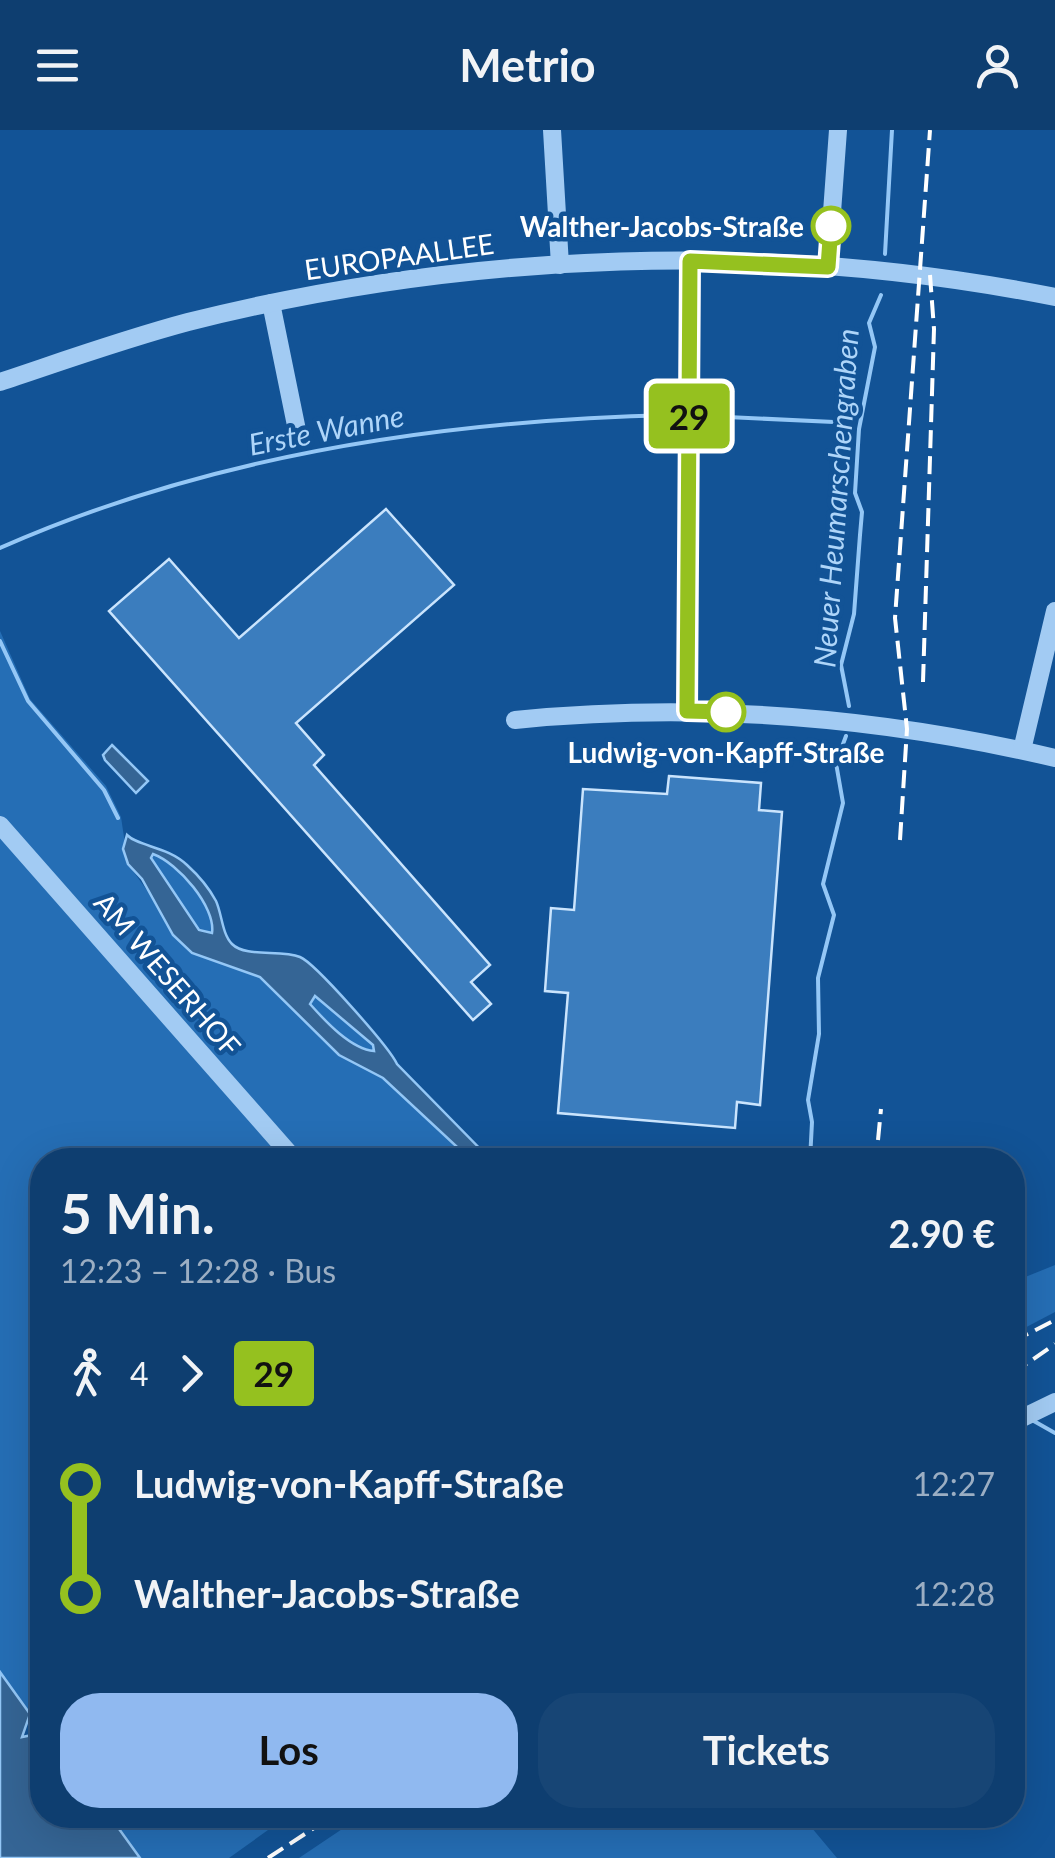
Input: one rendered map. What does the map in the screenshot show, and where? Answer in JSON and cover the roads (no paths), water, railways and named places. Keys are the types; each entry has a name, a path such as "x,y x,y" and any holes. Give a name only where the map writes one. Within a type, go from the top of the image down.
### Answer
{"street":[{"path":"552,130 560,264"},
{"path":"828,267 838,130"},
{"path":"687,711 690,261"},
{"name":"EUROPAALLEE","path":"0,382 108,345 271,304 414,278 560,264 690,261 828,267 919,274 1055,297"},
{"path":"271,304 299,440"},
{"path":"1022,750 1055,610"},
{"path":"515,720 687,711 844,720 1055,758"},
{"name":"AM WESERHOF","path":"0,825 283,1148"},
{"path":"1025,1417 1055,1402"}],"waterway":[{"name":"Neuer Heumarschengraben","path":"885,254 892,130"},
{"name":"Neuer Heumarschengraben","path":"849,706 841,665 854,614 862,512 855,493 859,429 875,347 869,323 881,295"},
{"name":"Erste Wanne","path":"0,548 162,489 330,448 501,425 673,415"},
{"name":"Erste Wanne","path":"706,416 834,422"},
{"name":"Erste Wanne","path":"0,641 28,701 104,790 118,818"},
{"name":"Neuer Heumarschengraben","path":"811,1148 808,1100 819,1034 818,978 834,915 823,884 843,803 836,763 846,736"},
{"path":"1032,1420 1055,1433"}],"railway":[{"path":"900,840 907,729 895,618 930,130"},
{"path":"923,682 934,329 930,275"},
{"path":"878,1140 881,1109"},
{"path":"1025,1335 1055,1320"},
{"path":"1025,1365 1055,1344"},
{"path":"268,1858 314,1828"}],"place":[{"name":"Walther-Jacobs-Straße","path":"831,226"},
{"name":"Ludwig-von-Kapff-Straße","path":"726,712"}]}
